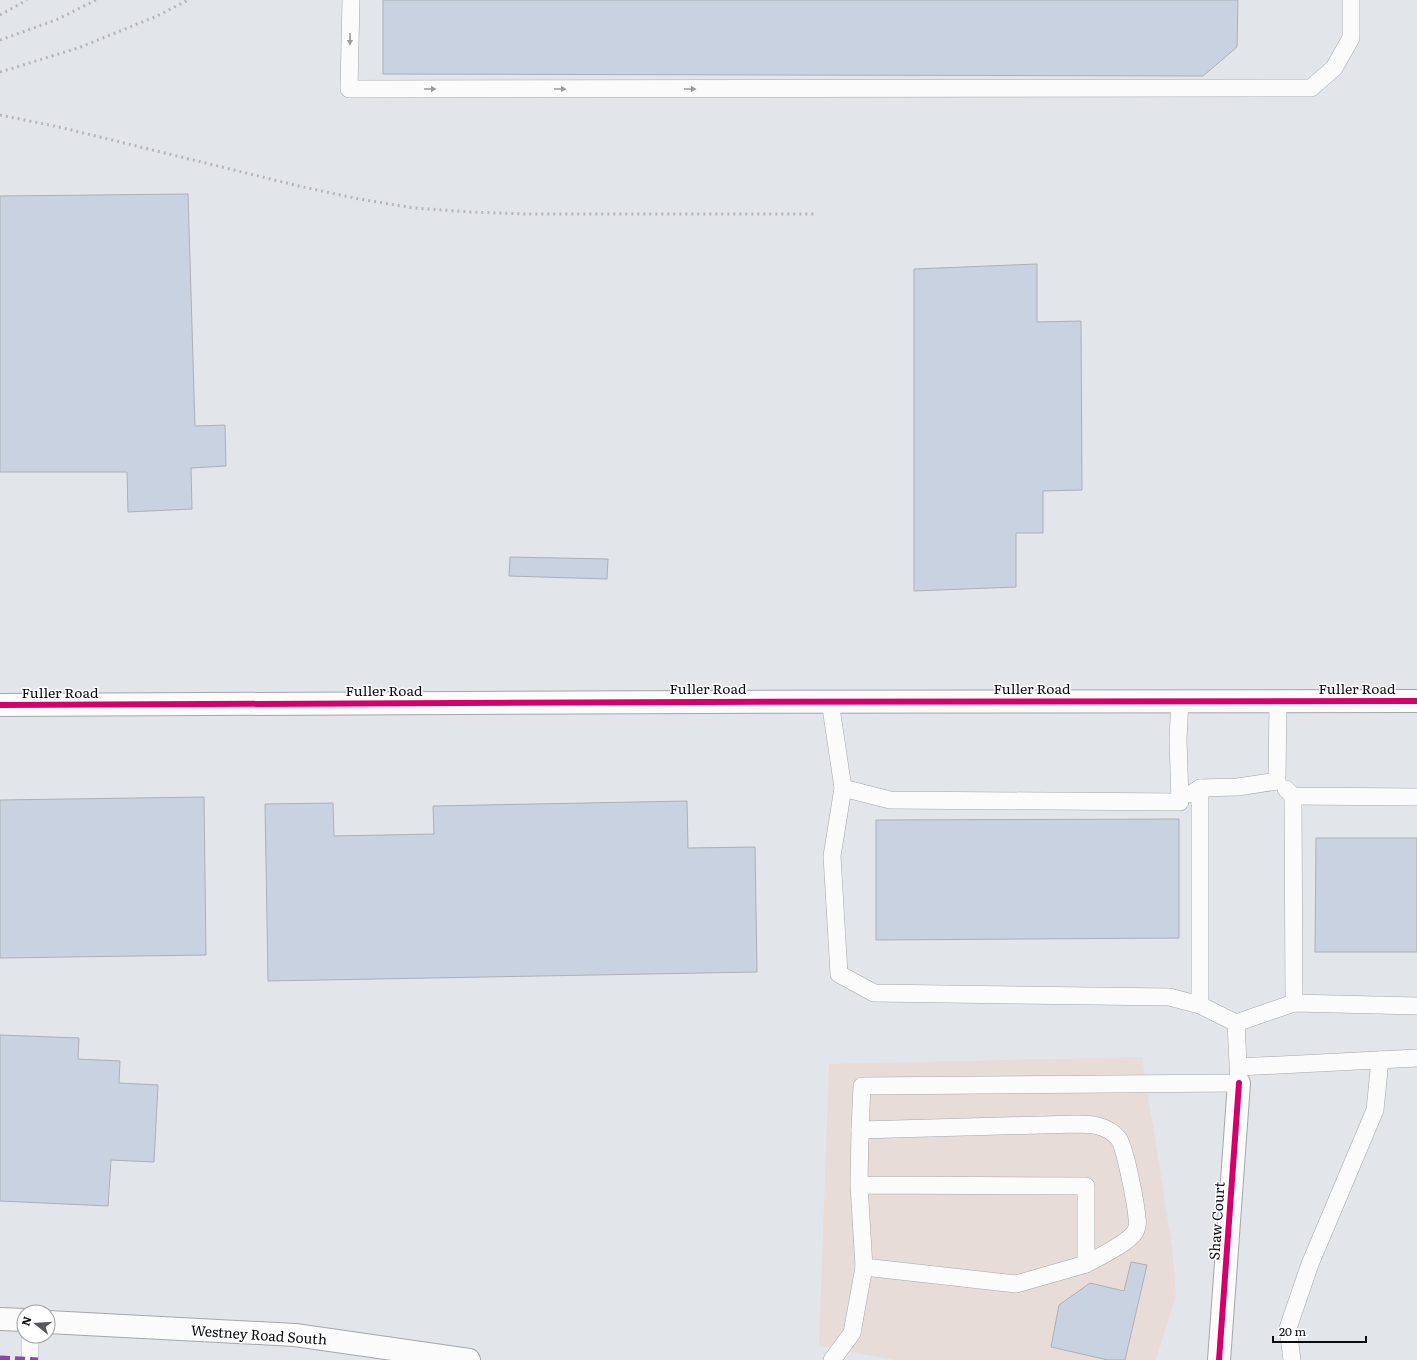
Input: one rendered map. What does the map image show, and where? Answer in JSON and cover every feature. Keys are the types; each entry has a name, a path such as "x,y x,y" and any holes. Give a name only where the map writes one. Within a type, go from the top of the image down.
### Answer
{"street":[{"name":"Fuller Road","path":"0,705 1180,700 1417,701"},
{"name":"Shaw Court","path":"1219,1360 1239,1075"},
{"path":"0,1318 16,1319"},
{"name":"Westney Road South","path":"56,1322 295,1335 469,1360"}],"lane":[{"path":"351,0 349,89 1311,88 1334,68 1351,38 1351,0"},
{"path":"1180,700 1178,739 1180,802"},
{"path":"1278,700 1276,781 1293,796 1417,797"},
{"path":"830,701 843,788 832,856 839,974 874,993 1169,997 1200,1005 1236,1023 1294,1003 1417,1006"},
{"path":"843,788 890,800 1180,802 1200,788 1238,787 1276,781"},
{"path":"1200,788 1200,1005"},
{"path":"1293,796 1294,1003"},
{"path":"1236,1023 1239,1075"},
{"path":"832,1360 852,1333 864,1267 859,1185 862,1086 1239,1075 1380,1060 1417,1058"},
{"path":"1292,1360 1288,1328 1310,1264 1375,1110 1380,1060"},
{"path":"860,1130 1093,1124 1108,1129 1119,1138 1126,1159 1138,1218 1136,1231 1130,1238 1086,1264 1016,1284 864,1267"},
{"path":"859,1185 1086,1186 1086,1264"},
{"path":"30,1344 30,1360"}],"shaded area":[{"path":"1142,1057 1172,1247 1176,1294 1156,1360 895,1360 819,1346 829,1064"}],"building":[{"path":"383,0 1238,0 1237,47 1203,76 383,74"},
{"path":"188,194 195,426 225,425 226,466 191,468 192,509 128,512 127,472 0,472 0,196"},
{"path":"1037,264 1037,322 1081,321 1082,490 1043,491 1043,533 1016,533 1016,587 914,591 914,269"},
{"path":"510,557 608,559 607,579 509,576"},
{"path":"204,797 206,955 0,958 0,800"},
{"path":"687,801 688,848 755,847 757,972 268,981 265,804 333,803 334,836 434,834 433,806"},
{"path":"1179,819 1179,938 876,940 876,820"},
{"path":"1316,838 1417,838 1417,952 1315,952"},
{"path":"0,1035 79,1038 78,1059 120,1061 119,1083 158,1085 154,1162 111,1160 108,1206 0,1201"},
{"path":"1131,1262 1147,1265 1125,1360 1108,1360 1051,1347 1059,1305 1090,1283 1124,1291"}],"railway":[{"path":"0,15 27,0"},
{"path":"0,40 56,20 96,0"},
{"path":"0,72 78,48 157,16 188,0"},
{"path":"0,115 59,127 303,187 359,199 414,208 526,214 816,214"}],"marked path":[{"path":"0,1358 38,1360"}],"cycle path":[{"path":"0,705 886,701 1417,701"},
{"path":"1219,1360 1239,1083"}]}
